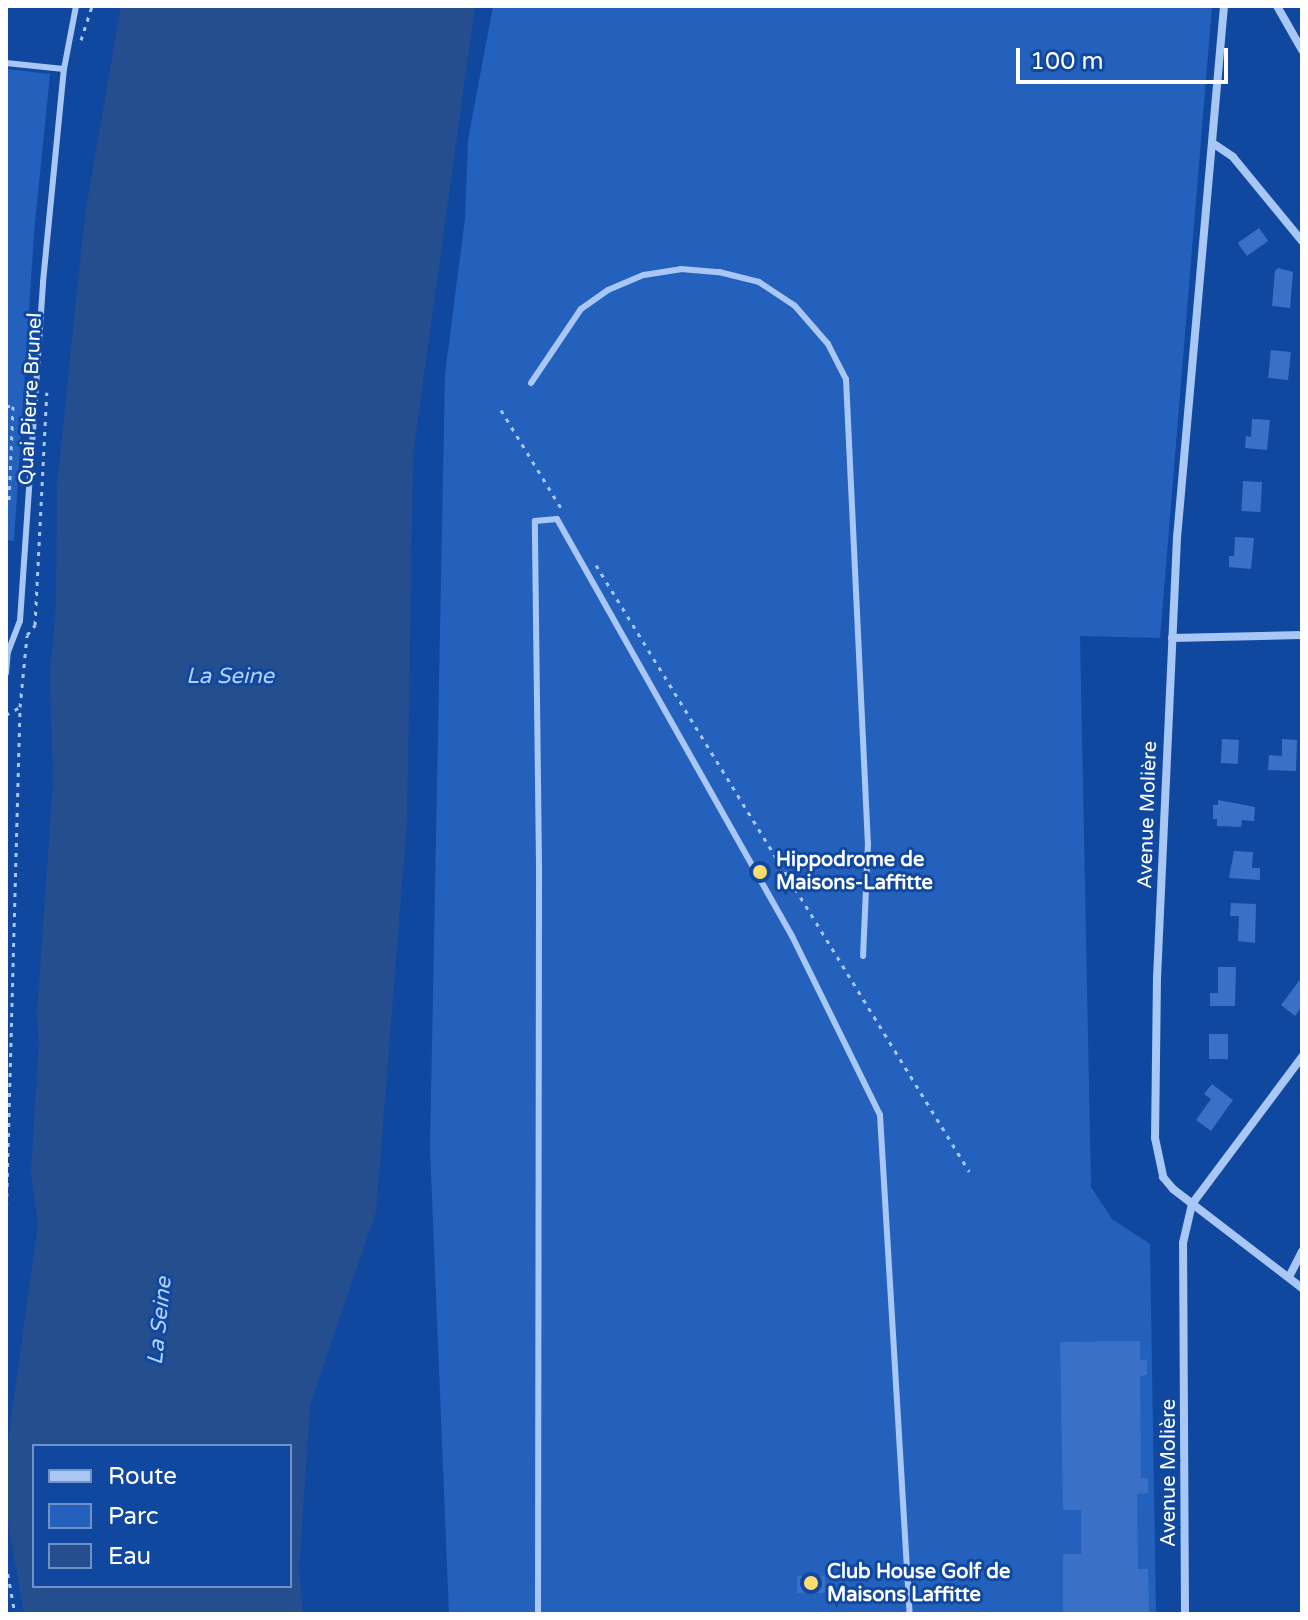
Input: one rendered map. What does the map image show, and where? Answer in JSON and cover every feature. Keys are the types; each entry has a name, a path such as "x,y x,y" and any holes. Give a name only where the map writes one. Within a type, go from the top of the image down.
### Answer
{"street":[{"name":"Avenue Molière","path":"1185,1614 1183,1243 1192,1204 1163,1177 1155,1138 1157,977 1178,522 1224,6"},
{"path":"1277,6 1302,50"},
{"path":"1214,144 1233,157 1302,241"},
{"path":"1172,638 1302,635"},
{"path":"1302,1057 1192,1204 1302,1288"},
{"path":"1289,1277 1302,1251"}],"lane":[{"name":"Quai Pierre Brunel","path":"6,673 8,652 20,621 43,282 64,69 76,6"},
{"path":"6,63 64,69"},
{"path":"531,383 581,309 608,290 644,275 681,269 719,272 759,282 795,306 828,344 846,379 868,843 863,956"},
{"path":"538,1614 539,848 535,521 557,519 792,936 880,1115 910,1614"}],"path":[{"path":"84,6 77,42 83,39 92,6"},
{"name":"Quai Pierre Brunel","path":"6,1225 20,707 27,635 35,625 48,380"},
{"path":"6,406 13,406 9,500 6,500"},
{"path":"501,410 568,519"},
{"path":"593,560 969,1171"},
{"path":"6,715 20,707"},
{"path":"6,1564 15,1614"}],"green space":[{"name":"Hippodrome de Maisons-Laffitte","path":"493,6 1212,6 1160,638 1080,636 1091,1187 1112,1219 1150,1244 1156,1614 449,1614 430,1148 445,374 465,219 468,140"},
{"path":"6,69 50,74 34,233 14,541 6,540"}],"water":[{"name":"La Seine","path":"121,6 475,6 413,454 407,820 376,1212 310,1405 299,1571 303,1614 24,1614 6,1511 6,1457 38,1224 31,1173 39,1042 37,1015 53,782 50,672 56,606 57,485 85,215"}],"building":[{"path":"1259,228 1268,241 1247,256 1238,243"},
{"path":"1278,268 1293,272 1290,308 1272,306 1275,271"},
{"path":"1271,350 1291,352 1288,380 1268,378"},
{"path":"1252,419 1270,420 1267,450 1245,448 1246,436 1251,437"},
{"path":"1243,481 1262,482 1260,512 1241,511"},
{"path":"1235,537 1254,538 1251,569 1229,567 1229,556 1234,556"},
{"path":"1222,739 1239,740 1238,764 1221,763"},
{"path":"1282,739 1297,740 1296,771 1268,770 1269,755 1282,756"},
{"path":"1218,800 1255,807 1254,821 1242,820 1241,827 1217,826 1217,819 1213,819 1213,805 1218,805"},
{"path":"1234,851 1253,852 1252,868 1260,868 1260,880 1229,878"},
{"path":"1231,903 1256,904 1255,943 1238,941 1239,916 1230,916"},
{"path":"1218,967 1236,967 1235,1006 1210,1006 1210,993 1218,993"},
{"path":"1302,977 1302,1006 1295,1016 1281,1005"},
{"path":"1209,1034 1228,1034 1228,1059 1209,1059"},
{"path":"1212,1084 1233,1100 1211,1131 1196,1120 1211,1099 1204,1094"},
{"path":"1140,1341 1140,1360 1147,1360 1147,1375 1140,1376 1141,1478 1148,1478 1148,1493 1137,1494 1138,1569 1148,1569 1149,1614 1063,1614 1063,1554 1081,1554 1081,1510 1063,1510 1060,1342"},
{"name":"Club House Golf de Maisons Laffitte","path":"797,1576 825,1576 825,1593 797,1593"}],"place":[{"name":"Hippodrome de Maisons-Laffitte","path":"760,872"},
{"name":"Club House Golf de Maisons Laffitte","path":"811,1583"}]}
